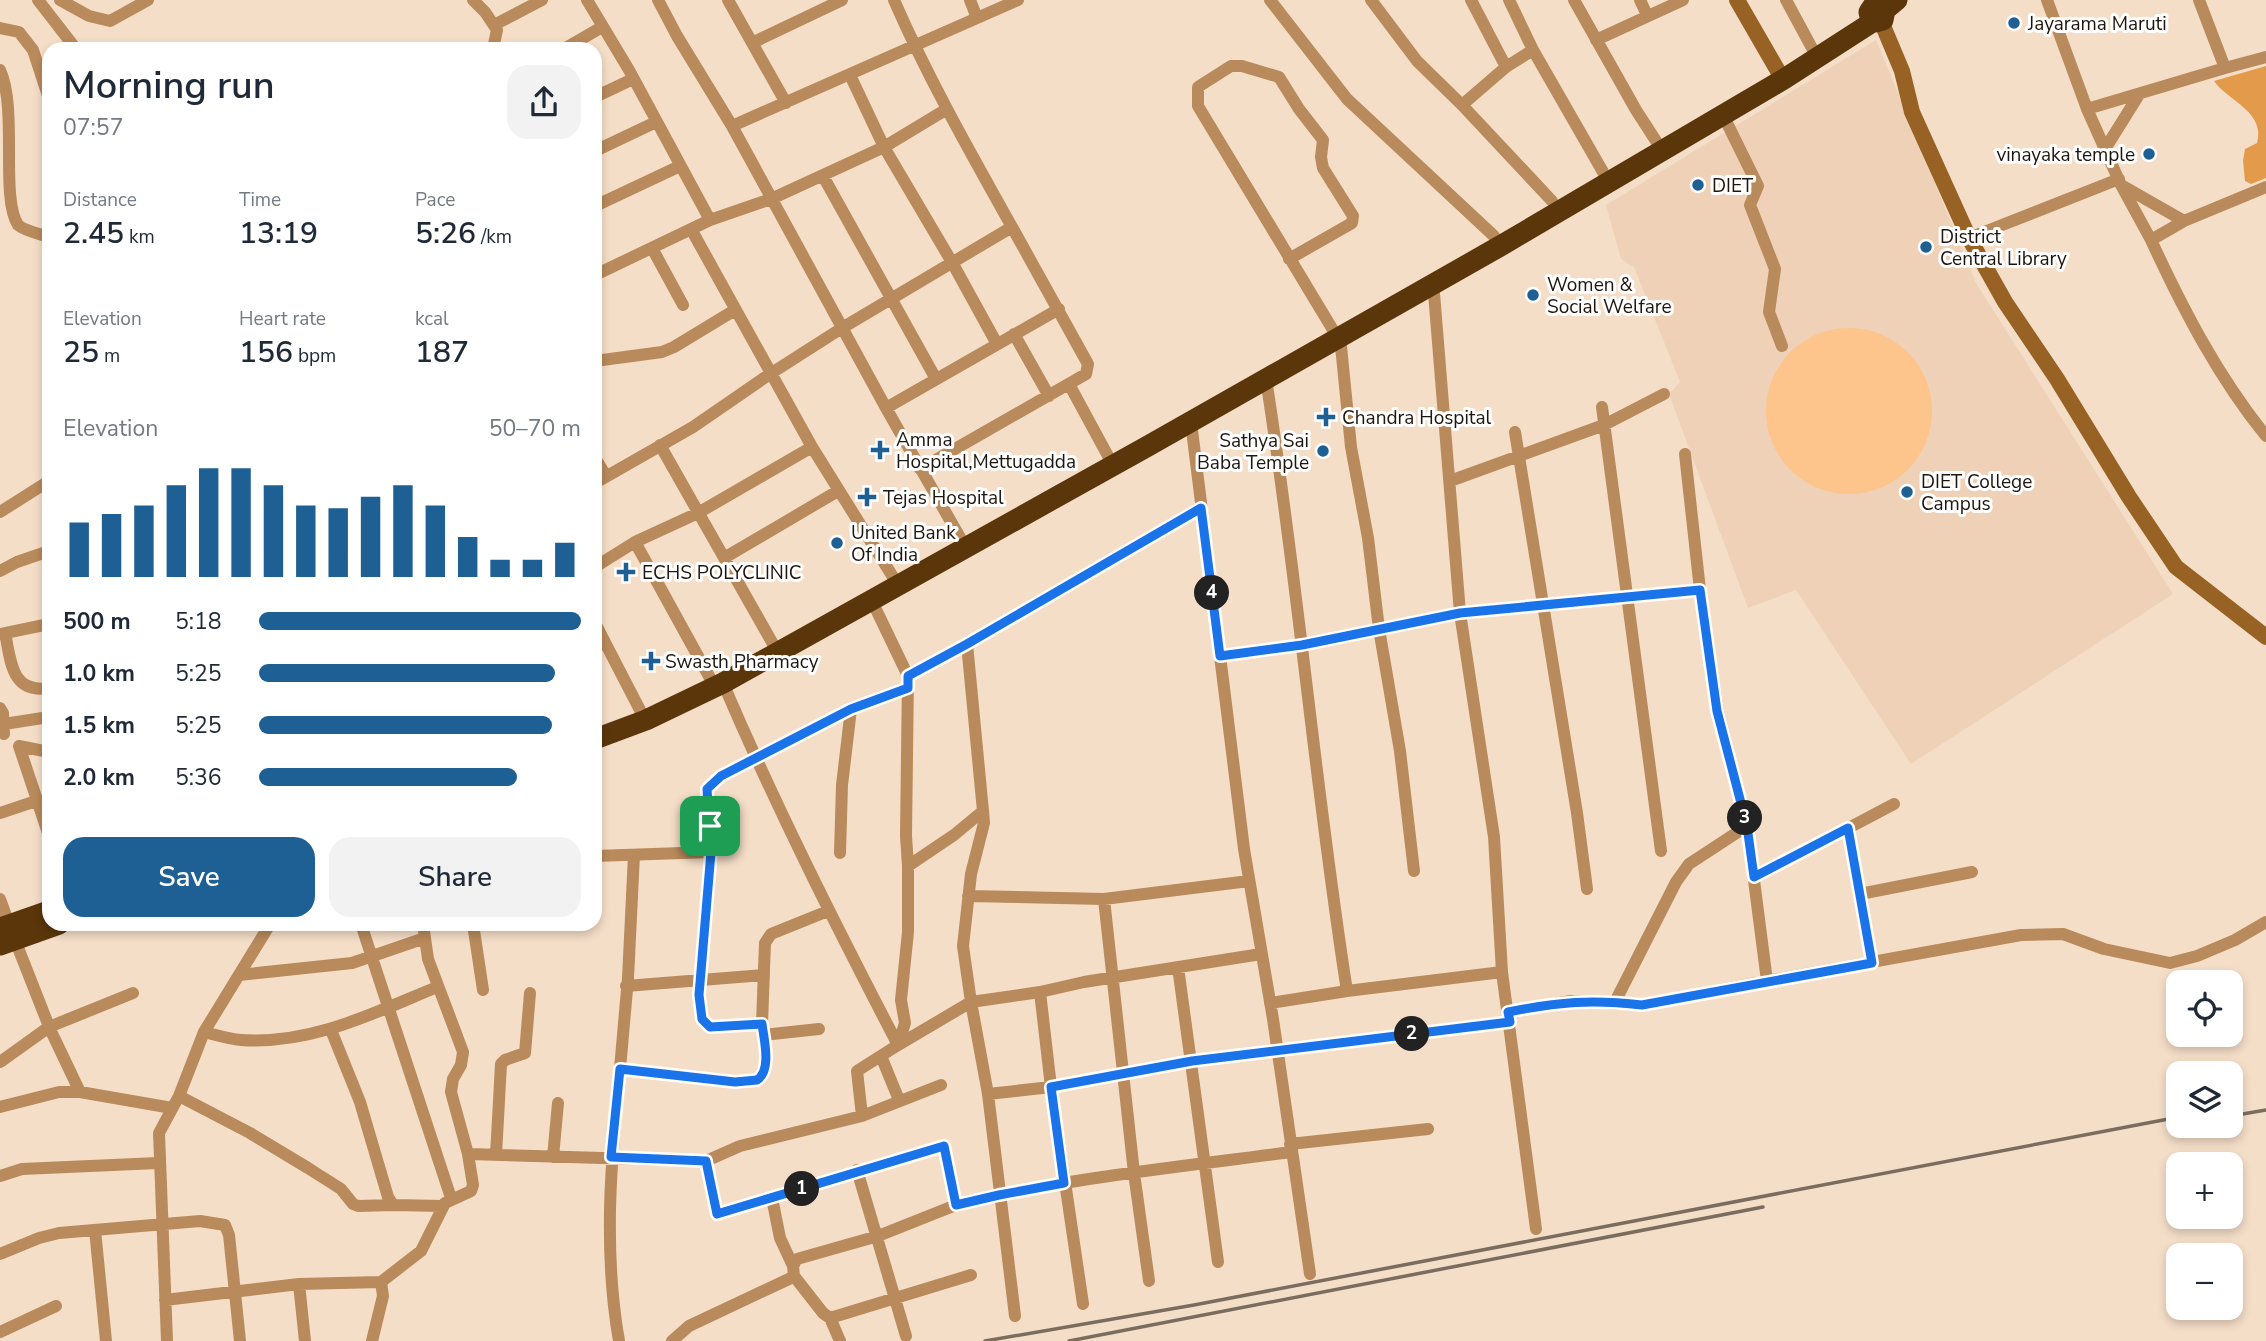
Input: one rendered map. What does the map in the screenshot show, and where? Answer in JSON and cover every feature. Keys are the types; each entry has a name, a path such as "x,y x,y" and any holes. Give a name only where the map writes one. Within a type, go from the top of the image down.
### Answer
{"highway":[{"path":"1432,278 1552,201 1778,71 1878,9"},
{"path":"602,736 646,720 872,601 1108,456 1336,333 1723,115 1795,72 1878,9"},
{"path":"602,726 717,681 772,644 893,577 964,543 1191,422 1266,379 1336,333"},
{"path":"6,935 42,915"},
{"path":"6,935 42,928"}],"street":[{"path":"38,0 71,42"},
{"path":"60,0 89,16 110,21 148,0"},
{"path":"473,0 497,30 494,42"},
{"path":"494,25 542,0"},
{"path":"587,0 710,220"},
{"path":"657,0 732,126 886,408 964,543"},
{"path":"728,0 786,103"},
{"path":"752,43 842,0"},
{"path":"894,0 947,109 1088,365 1086,374 920,469"},
{"path":"970,0 977,18"},
{"path":"732,126 1018,0"},
{"path":"1270,0 1347,99 1494,236"},
{"path":"1371,0 1417,61 1552,201"},
{"path":"1471,0 1506,67"},
{"path":"1509,0 1533,50 1603,172"},
{"path":"1574,0 1656,141"},
{"path":"1640,0 1647,15"},
{"path":"1737,0 1778,71"},
{"path":"1786,0 1813,50"},
{"path":"2047,0 2087,109 2184,310 2244,408 2266,436"},
{"path":"2199,0 2225,68"},
{"path":"1596,40 1680,1"},
{"path":"1878,9 1902,71 1912,112 1969,238 2005,302 2176,567 2266,637"},
{"path":"576,42 602,27"},
{"path":"0,28 19,32 33,50 42,78"},
{"path":"1462,105 1506,67 1533,50"},
{"path":"2087,109 2266,57"},
{"path":"1289,259 1352,223 1353,216 1323,168 1323,140 1279,77 1242,66 1231,66 1198,87 1198,106 1289,259 1336,333 1351,447 1368,538 1379,629 1400,751 1413,871"},
{"path":"0,70 7,107 4,144 7,205 19,226 42,234"},
{"path":"850,75 884,147 997,344"},
{"path":"602,94 633,79"},
{"path":"2105,149 2140,93"},
{"path":"602,272 710,220 771,199 823,176 884,147 947,109"},
{"path":"1723,115 1758,187 1750,205 1775,270 1769,312 1782,346"},
{"path":"602,148 656,122"},
{"path":"602,203 680,166"},
{"path":"823,176 936,379"},
{"path":"1969,238 2120,182"},
{"path":"2120,182 2184,221"},
{"path":"2151,240 2184,221 2266,187"},
{"path":"602,478 693,427 842,328 1012,227"},
{"path":"691,229 812,447 893,577"},
{"path":"652,248 683,305"},
{"path":"1432,278 1460,613 1494,837 1502,972 1536,1229"},
{"path":"886,408 1059,309"},
{"path":"602,360 662,352 735,310"},
{"path":"1014,334 1049,396"},
{"path":"1266,379 1286,506 1328,866 1347,991"},
{"path":"1069,384 1108,456"},
{"path":"1450,481 1604,425 1664,394"},
{"path":"1602,407 1661,851"},
{"path":"1191,422 1249,881 1310,1274"},
{"path":"1515,432 1587,890"},
{"path":"660,445 772,644"},
{"path":"602,563 635,542 698,513 812,447"},
{"path":"1685,454 1717,711 1747,826 1767,981"},
{"path":"0,512 42,485"},
{"path":"724,558 838,491"},
{"path":"820,1029 763,1030 710,1027 705,1023 699,995 711,852 707,789 721,776 908,682 967,644 1201,508"},
{"path":"635,542 717,681 828,911 898,1045"},
{"path":"0,571 42,553"},
{"path":"1220,656 1302,645 1460,613 1700,590"},
{"path":"872,601 908,682 908,932 901,1000 905,1023 898,1045"},
{"path":"42,625 3,633 21,683 32,689 42,688"},
{"path":"602,637 641,712"},
{"path":"967,644 984,823 971,874 963,946 988,1094 1015,1315"},
{"path":"0,708 3,731 19,747 42,817"},
{"path":"841,853 842,785 851,709"},
{"path":"3,731 42,719"},
{"path":"19,747 42,751"},
{"path":"0,813 36,801"},
{"path":"1754,877 1894,804"},
{"path":"908,866 954,835 983,811"},
{"path":"1615,1002 1676,882 1689,864 1747,826"},
{"path":"1848,828 1872,963"},
{"path":"602,856 711,852"},
{"path":"620,1341 614,1312 609,1248 611,1157 620,1069 634,855"},
{"path":"1860,894 1972,872"},
{"path":"968,896 1104,899 1249,881"},
{"path":"0,899 6,935 80,1091"},
{"path":"1104,899 1134,1173 1149,1281"},
{"path":"620,1069 735,1082 757,1080 764,1074 766,1065 763,1030 765,943 771,934 828,911"},
{"path":"988,1094 1051,1087 1192,1061 1509,1017 1571,1001 1642,1005 2021,935 2063,934 2104,949 2170,963 2197,956 2235,940 2266,922"},
{"path":"167,1341 158,1163 159,1133 179,1096 204,1032 266,931"},
{"path":"165,1300 299,1284 381,1282 421,1251 447,1202 363,931"},
{"path":"179,1096 222,1117 308,1168 341,1189 353,1204 358,1206 447,1202 471,1191 473,1185 468,1154 451,1092 463,1052 437,987 428,959 424,931"},
{"path":"474,931 483,990"},
{"path":"239,975 326,968 372,957 425,938"},
{"path":"862,1116 857,1071 971,1002 1261,954"},
{"path":"1178,967 1218,1262"},
{"path":"1270,1003 1502,972"},
{"path":"626,986 764,975"},
{"path":"204,1032 241,1040 288,1037 331,1030 437,987"},
{"path":"1040,992 1064,1183 1083,1304"},
{"path":"0,1062 49,1027 133,993"},
{"path":"496,1155 502,1064 505,1060 525,1054 530,993"},
{"path":"331,1030 360,1102 393,1205"},
{"path":"881,1056 900,1100"},
{"path":"468,1154 706,1161 740,1146 862,1116 941,1085"},
{"path":"0,1107 58,1092 80,1091 172,1108"},
{"path":"553,1157 558,1103"},
{"path":"672,1341 689,1326 777,1286 794,1271 797,1259 878,1236 956,1205 1064,1183 1428,1129"},
{"path":"706,1161 717,1214 944,1146 956,1205"},
{"path":"0,1176 33,1168 158,1163"},
{"path":"857,1170 906,1336"},
{"path":"772,1198 780,1238 794,1271 823,1313 830,1318 841,1341"},
{"path":"0,1254 39,1238 60,1233 200,1221 225,1225 229,1235 240,1341"},
{"path":"94,1230 106,1341"},
{"path":"830,1318 971,1275"},
{"path":"372,1341 383,1296 381,1282"},
{"path":"299,1284 305,1341"},
{"path":"0,1332 56,1306"}],"shaded area":[{"name":"DIET College Campus","path":"1876,40 1976,283 2173,594 1911,764 1796,590 1748,608 1669,394 1680,382 1634,267 1621,259 1606,205"},
{"path":"2266,66 2266,178 2251,184 2245,181 2243,161 2245,149 2257,143 2256,123 2244,108 2214,81"},
{"path":"1849,328 1881,335 1895,342 1907,353 1918,365 1925,379 1932,411 1925,443 1918,457 1907,469 1895,480 1881,487 1849,494 1817,487 1803,480 1791,469 1780,457 1773,443 1766,411 1773,379 1780,365 1791,353 1803,342 1817,335"}],"railway":[{"path":"2243,1114 2266,1110"},
{"path":"985,1341 1194,1305 2166,1119"},
{"path":"1069,1341 1763,1207"}],"place":[{"name":"Jayarama Maruti","path":"2014,23"},
{"name":"vinayaka temple","path":"2149,154"},
{"name":"DIET","path":"1698,185"},
{"name":"District Central Library","path":"1926,247"},
{"name":"Women & Social Welfare","path":"1533,295"},
{"name":"Chandra Hospital","path":"1326,417"},
{"name":"Amma Hospital,Mettugadda","path":"880,450"},
{"name":"Sathya Sai Baba Temple","path":"1323,451"},
{"name":"DIET College Campus","path":"1907,492"},
{"name":"Tejas Hospital","path":"867,497"},
{"name":"United Bank Of India","path":"837,543"},
{"name":"ECHS POLYCLINIC","path":"626,572"},
{"name":"Swasth Pharmacy","path":"651,661"}],"route":[{"path":"1201,508 1220,656 1302,645 1460,613 1700,590 1717,711 1747,826 1754,877 1848,828 1872,963 1642,1005 1571,1001 1546,1004 1508,1012 1510,1022 1192,1061 1051,1087 1064,1183 956,1205 944,1146 717,1214 706,1161 611,1157 620,1069 735,1082 757,1080 764,1074 766,1065 762,1024 710,1027 702,1019 699,995 711,852 710,826 707,789 721,776 851,709 908,688 908,676 1201,508"}]}
